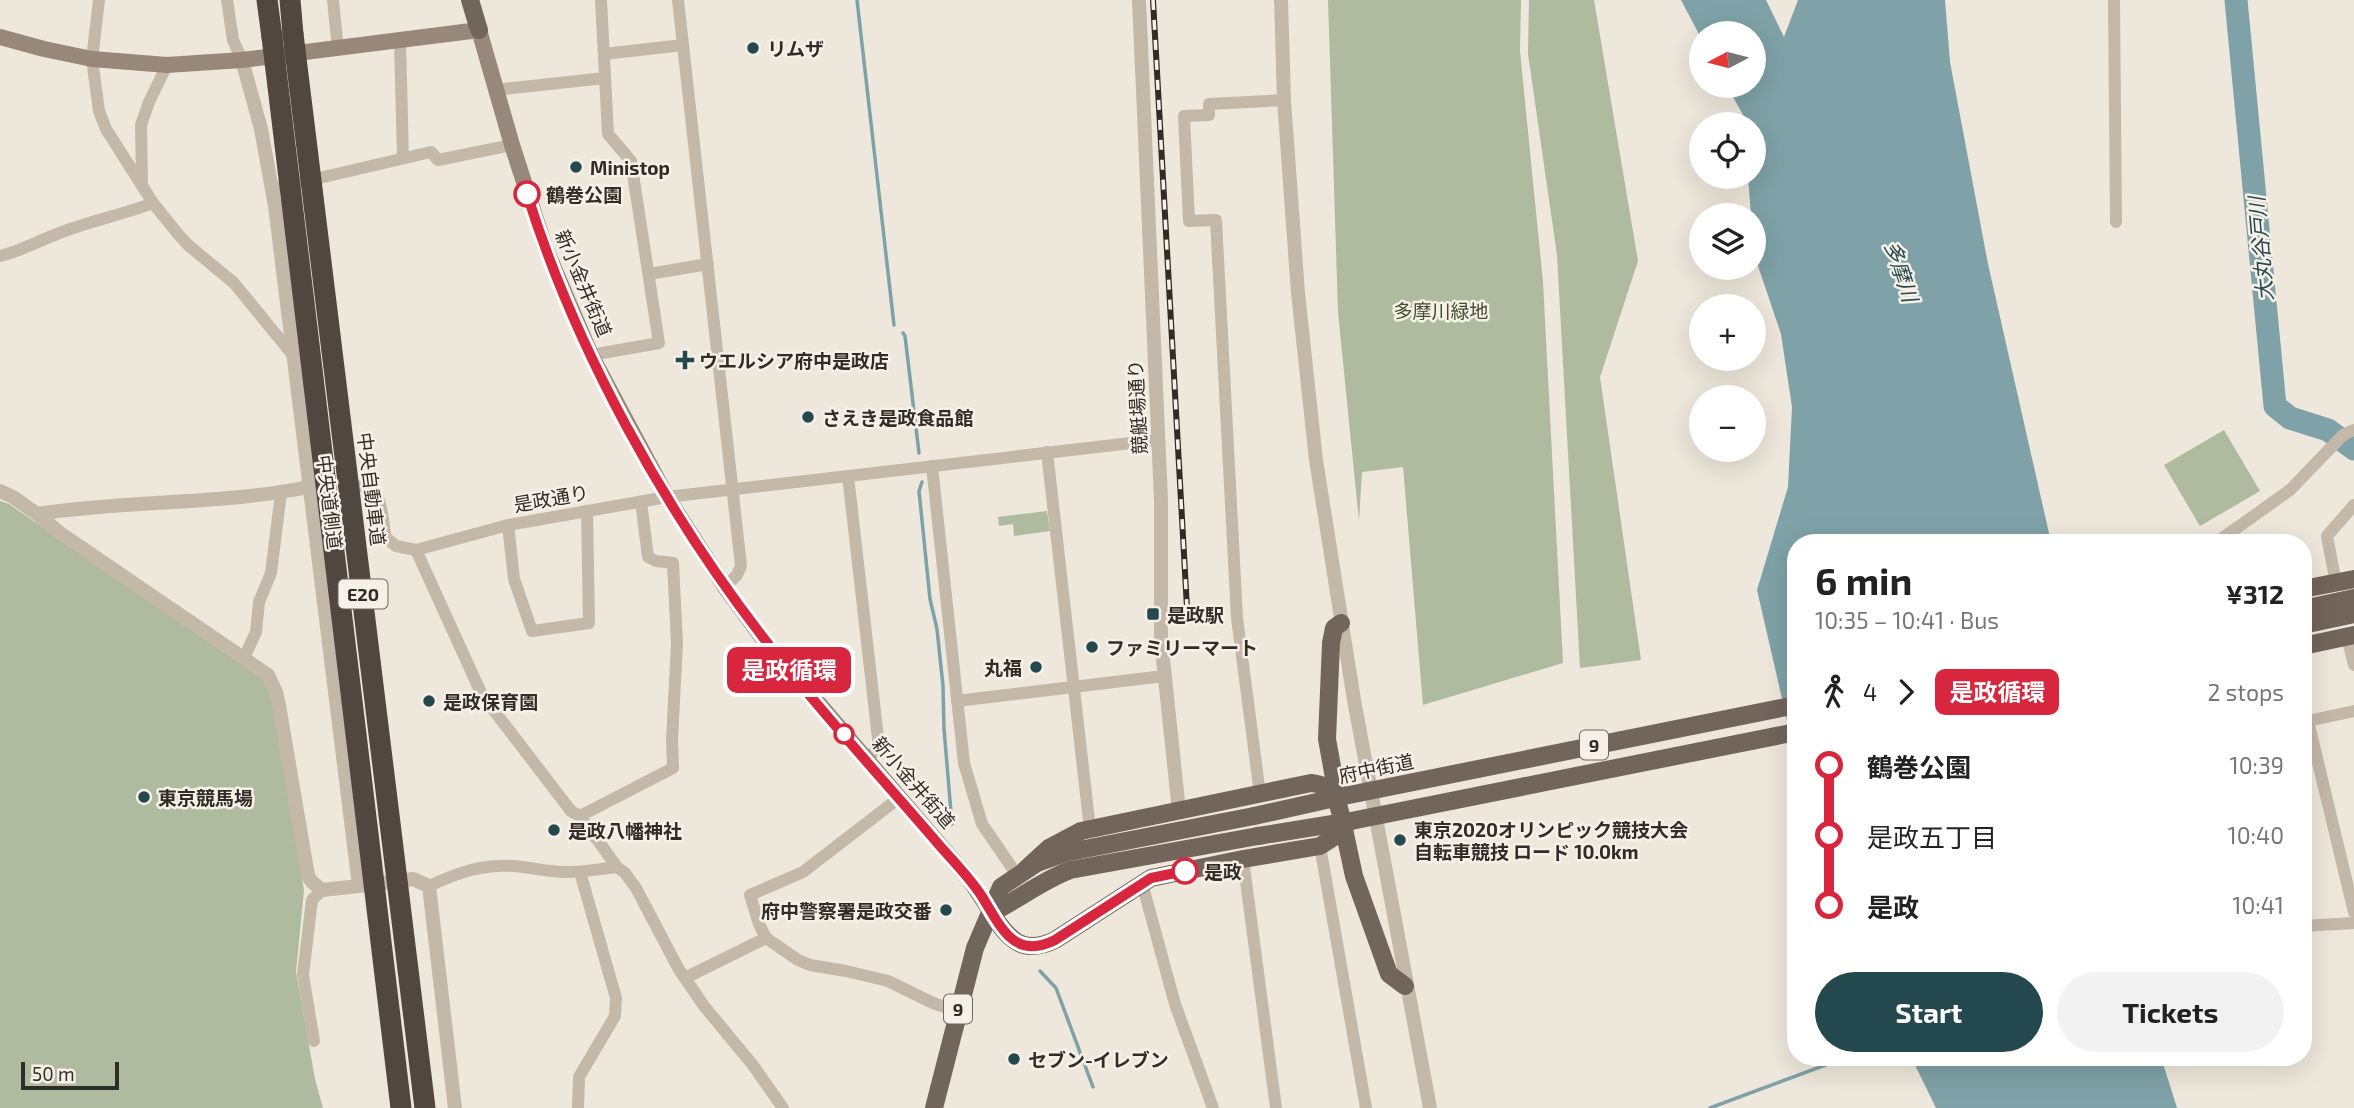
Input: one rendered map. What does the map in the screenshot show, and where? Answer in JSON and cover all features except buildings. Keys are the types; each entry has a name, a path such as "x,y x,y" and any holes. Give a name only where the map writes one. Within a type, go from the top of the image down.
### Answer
{"highway":[{"name":"E20","path":"267,0 401,1108"},
{"name":"中央自動車道","path":"290,0 425,1108"}],"main road":[{"path":"0,37 44,50 92,59 167,65 242,60 338,50 479,30 470,0"},
{"name":"新小金井街道","path":"479,30 495,90 545,247 591,355 667,497 726,587 787,668 969,879 991,913"},
{"path":"2312,587 2354,579"},
{"path":"2312,607 2354,598"},
{"path":"2312,623 2354,614"},
{"path":"1341,623 1334,628 1331,643 1327,739 1347,821 1354,876 1389,974 1405,986"},
{"path":"2312,644 2351,636"},
{"name":"府中街道","path":"934,1108 957,1011 979,936 1001,887 1037,863 1064,853 1787,707"},
{"name":"9","path":"991,913 1048,879 1070,870 1377,816 1787,734"},
{"path":"1311,783 1331,760"},
{"path":"1021,873 1061,840 1090,829 1311,783 1326,787 1341,798"},
{"path":"1325,843 1347,821"},
{"path":"991,913 1011,939 1026,946 1040,946 1055,940 1151,878 1325,843 1341,845 1350,857"}],"street":[{"path":"99,0 92,59 99,111 106,129 153,203 188,245 234,283 292,354"},
{"name":"中央道側道","path":"227,0 233,40 242,60 261,129 272,189 359,886"},
{"path":"333,0 338,50"},
{"path":"591,355 659,342 631,161 608,134 601,0"},
{"path":"678,0 741,566 726,587"},
{"name":"競艇場通り","path":"1139,0 1161,512 1160,628 1179,811"},
{"path":"1281,0 1284,100 1298,293 1315,448 1341,623 1405,986 1430,1108"},
{"path":"2114,0 2116,222"},
{"path":"400,41 403,158"},
{"path":"604,54 683,44"},
{"path":"142,185 141,125 167,65"},
{"path":"495,90 605,78"},
{"path":"1260,794 1237,618 1216,220 1189,221 1184,116 1209,115 1209,104 1284,100"},
{"path":"272,189 431,152 438,160 512,145"},
{"path":"0,256 56,234 153,203"},
{"path":"649,274 708,264"},
{"path":"2228,534 2290,489 2344,436"},
{"name":"是政通り","path":"416,550 508,525 667,497 1157,440"},
{"path":"1047,453 1090,829"},
{"path":"932,466 964,763 982,824 1021,873"},
{"path":"848,476 878,738 878,748 866,759"},
{"path":"37,514 75,509 214,501 309,487 367,487 373,491 378,499 386,538 396,546 416,550 482,695 571,811 580,817 636,888 685,978 783,1108"},
{"path":"0,491 13,497 60,533 268,675 276,692 309,876 322,890"},
{"path":"244,658 256,632 259,602 271,573 281,493"},
{"path":"580,817 673,768 677,643 673,562 656,561 648,557 641,502"},
{"path":"2336,583 2327,536 2354,505"},
{"path":"508,525 514,579 531,631 589,623 587,511"},
{"path":"2351,636 2354,665"},
{"path":"957,701 1164,676"},
{"path":"2312,720 2354,711"},
{"path":"2312,749 2354,912"},
{"path":"899,798 803,872 750,895 766,938 799,960 810,965 888,981 933,1003 957,1011"},
{"path":"1325,843 1366,1108"},
{"path":"1243,859 1276,1108"},
{"path":"313,1041 303,975 312,900 322,890 413,878 429,886 463,872 494,866 517,865 559,872 617,867"},
{"path":"578,1108 579,1077 615,1016 616,998 580,872"},
{"path":"1142,883 1175,1004 1213,1108"},
{"path":"429,886 456,1108"},
{"path":"2312,925 2354,923"},
{"path":"685,978 766,938"}],"green space":[{"name":"多摩川緑地","path":"1328,0 1521,0 1520,51 1543,282 1563,663 1423,705 1403,467 1362,472 1359,521 1338,312"},
{"path":"1529,0 1594,0 1638,261 1600,377 1641,660 1580,668 1557,255 1528,54"},
{"path":"2224,430 2260,491 2200,526 2164,465"},
{"name":"東京競馬場","path":"0,501 9,504 267,682 304,890 296,972 315,1079 323,1108 0,1108"},
{"path":"1047,511 1050,531 1014,536 1013,524 999,526 998,517"}],"water":[{"name":"多摩川","path":"1681,0 1766,0 1784,37 1798,0 1945,0 1950,62 1988,264 2049,534 1787,534 1787,720 1757,590 1788,487 1792,407 1781,334 1763,280 1766,280 1766,203 1750,203 1749,189 1766,189 1766,112 1741,112 1734,98 1766,98 1766,21 1692,21"},
{"path":"1915,1066 2164,1066 2177,1108 1936,1108"}],"waterway":[{"path":"857,0 894,325"},
{"name":"大丸谷戸川","path":"2236,0 2275,406 2290,418 2328,430 2354,449"},
{"path":"903,333 919,453"},
{"path":"922,482 919,491 930,599 937,629 943,686 952,824"},
{"path":"1040,971 1056,988 1093,1087"},
{"path":"1710,1108 1823,1066"}],"railway":[{"path":"1153,0 1187,608"}],"bus line":[{"name":"是政循環","path":"527,194 545,247 591,355 667,497 761,636 969,879 1002,930 1011,939 1026,946 1040,946 1055,940 1151,878 1185,871"}],"place":[{"name":"リムザ","path":"753,48"},
{"name":"Ministop","path":"576,167"},
{"name":"鶴巻公園","path":"527,194"},
{"name":"ウエルシア府中是政店","path":"685,360"},
{"name":"さえき是政食品館","path":"808,417"},
{"name":"是政駅","path":"1153,614"},
{"name":"ファミリーマート","path":"1092,647"},
{"name":"丸福","path":"1036,667"},
{"name":"是政保育園","path":"429,701"},
{"name":"東京競馬場","path":"144,797"},
{"name":"是政八幡神社","path":"554,830"},
{"name":"東京2020オリンピック競技大会 自転車競技 ロード 10.0km","path":"1400,840"},
{"name":"是政","path":"1185,871"},
{"name":"府中警察署是政交番","path":"946,910"},
{"name":"セブン-イレブン","path":"1014,1059"}]}
